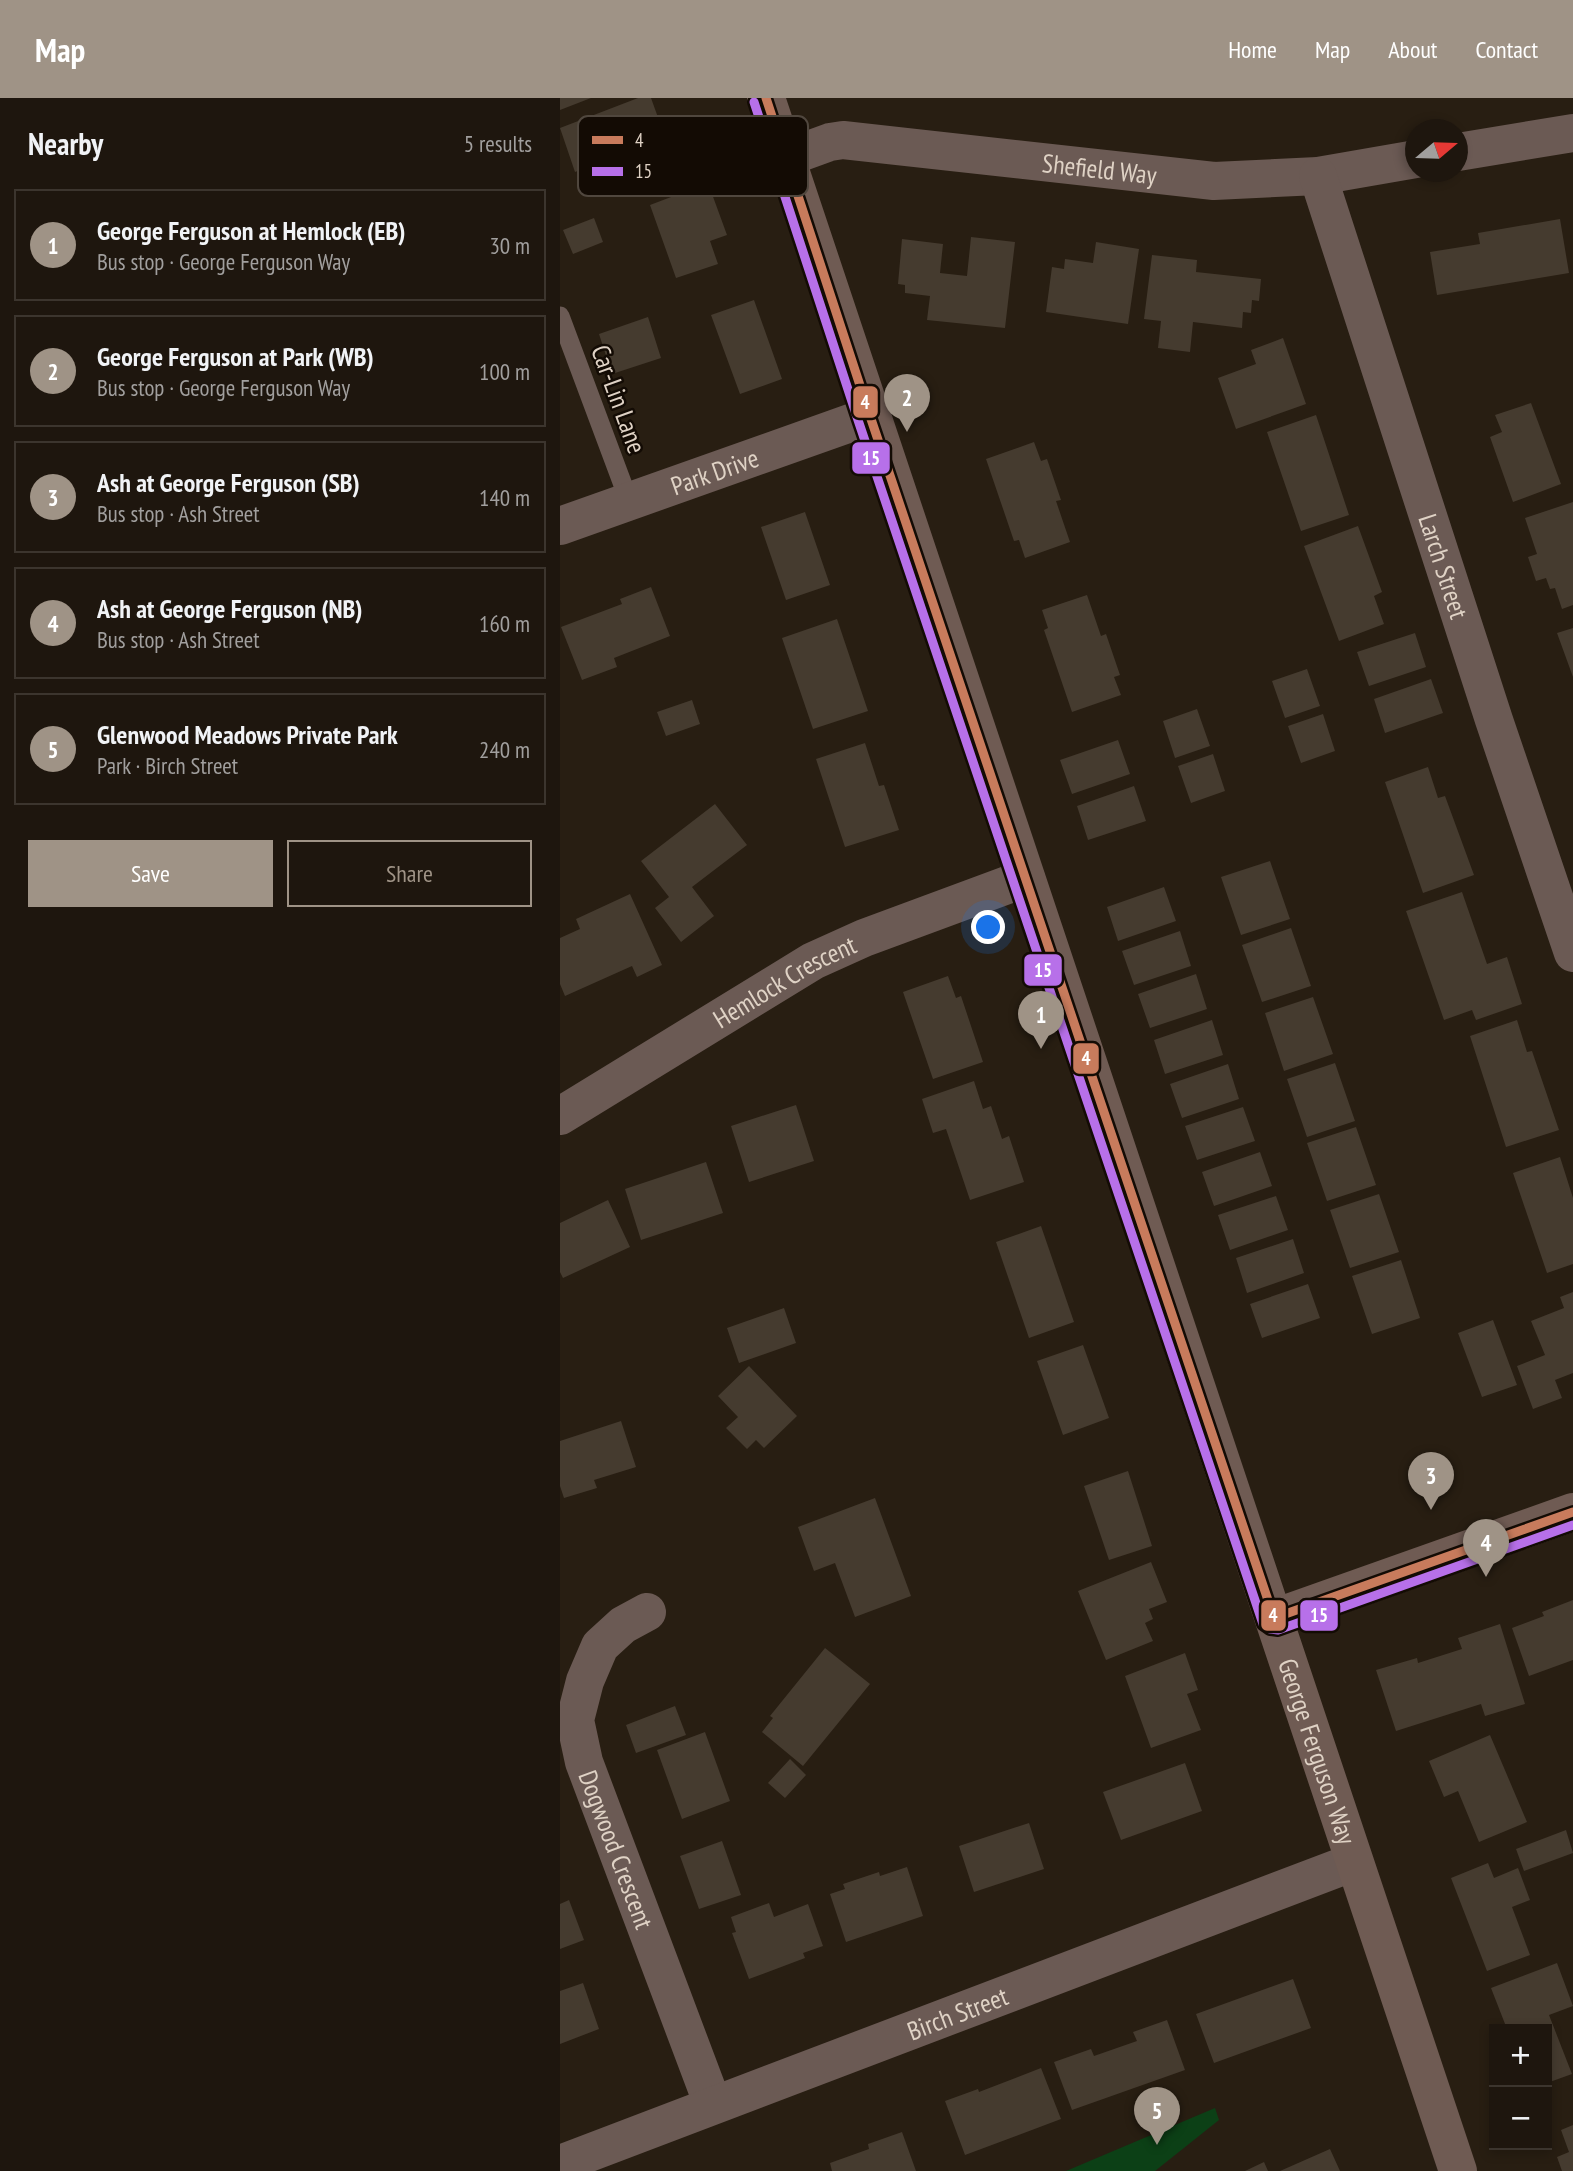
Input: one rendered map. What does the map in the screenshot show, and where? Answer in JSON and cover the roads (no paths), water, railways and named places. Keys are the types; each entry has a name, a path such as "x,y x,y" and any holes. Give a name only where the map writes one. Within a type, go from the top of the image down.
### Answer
{"main road":[{"name":"George Ferguson Way","path":"766,98 772,116"},
{"name":"George Ferguson Way","path":"798,196 1458,2171"},
{"path":"1274,1618 1573,1512"}],"street":[{"path":"1468,150 1573,133"},
{"name":"Shefield Way","path":"808,150 842,140 1214,181 1318,176 1405,161"},
{"name":"Larch Street","path":"1318,176 1494,720 1573,953"},
{"name":"Park Drive","path":"560,526 870,416"},
{"name":"Hemlock Crescent","path":"560,1116 813,961 864,938 1026,878"},
{"name":"Dogwood Crescent","path":"647,1612 623,1625 600,1646 585,1681 575,1720 584,1762 713,2105"},
{"name":"Birch Street","path":"560,2164 1354,1862"}],"lane":[{"name":"Car-Lin Lane","path":"560,316 629,501"}],"place":[{"name":"George Ferguson at Park (WB)","path":"907,432"},
{"name":"George Ferguson at Hemlock (EB)","path":"1041,1049"},
{"name":"Ash at George Ferguson (SB)","path":"1431,1510"},
{"name":"Ash at George Ferguson (NB)","path":"1486,1577"},
{"name":"Glenwood Meadows Private Park","path":"1157,2145"}]}
